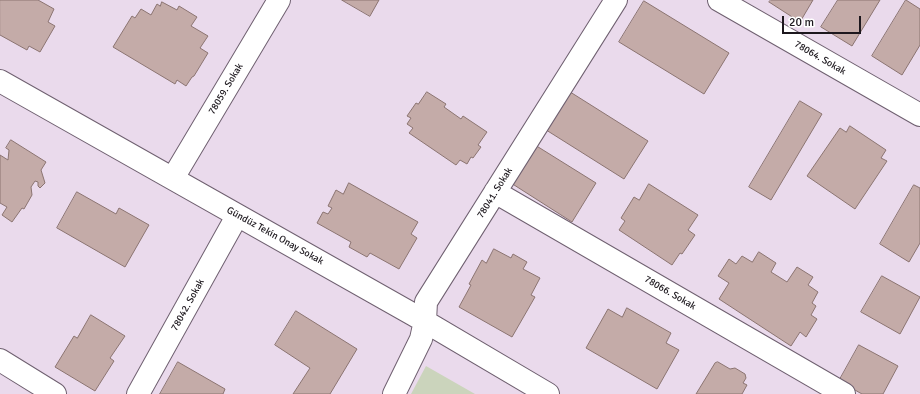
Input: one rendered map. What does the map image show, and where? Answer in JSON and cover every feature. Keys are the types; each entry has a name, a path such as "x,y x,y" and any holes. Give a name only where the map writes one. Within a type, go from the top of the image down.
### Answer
{"street":[{"name":"78059. Sokak","path":"173,178 279,0"},
{"name":"78041. Sokak","path":"394,394 421,339 425,321 426,302 616,0"},
{"name":"78064. Sokak","path":"719,0 920,115"},
{"name":"Gündüz Tekin Onay Sokak","path":"0,81 425,321 548,394"},
{"name":"78066. Sokak","path":"495,192 844,394"},
{"name":"78042. Sokak","path":"138,394 237,216"},
{"path":"0,360 55,394"}],"green space":[{"path":"426,366 475,394 411,394"}],"building":[{"path":"0,0 38,0 54,9 48,22 55,26 40,52 29,46 27,50 0,35"},
{"path":"342,0 379,0 370,16"},
{"path":"771,0 813,0 800,22 769,2"},
{"path":"838,0 880,0 852,46 821,27"},
{"path":"906,0 920,9 920,45 902,75 872,56"},
{"path":"644,1 729,53 704,94 619,42"},
{"path":"162,2 177,10 179,6 197,17 191,26 208,36 200,48 208,53 186,86 177,80 175,84 113,47 132,16 135,18 141,9 151,15 157,4 160,6"},
{"path":"567,90 648,141 624,179 543,128"},
{"path":"427,92 446,104 444,107 461,119 463,116 487,132 478,145 481,147 473,158 471,157 467,164 460,160 456,165 409,133 413,128 407,124 411,118 407,116 416,103 418,104"},
{"path":"800,101 822,114 771,200 749,187"},
{"path":"850,126 886,150 881,158 887,161 855,209 807,176 840,128 846,132"},
{"path":"11,140 46,162 41,170 45,183 40,188 38,186 38,182 35,181 31,187 32,195 24,209 22,208 12,222 2,215 7,207 0,203 0,155 8,160 9,150 6,148"},
{"path":"535,145 596,183 572,222 511,183"},
{"path":"349,183 418,222 411,234 417,238 399,269 370,253 367,257 349,247 351,242 317,223 323,212 328,214 332,208 328,206 336,190 343,194"},
{"path":"649,184 698,215 688,230 695,235 682,254 680,253 672,265 619,230 625,221 621,218 634,197 639,200"},
{"path":"914,185 920,188 920,243 909,262 880,244"},
{"path":"77,192 116,214 119,208 149,225 125,267 57,228"},
{"path":"494,249 511,258 513,254 527,262 523,269 540,278 531,295 535,297 512,337 459,307 482,260 486,263"},
{"path":"759,252 776,263 771,272 787,282 797,267 813,277 808,285 818,292 812,303 816,306 811,315 817,319 806,337 800,332 791,346 719,299 729,283 718,276 729,259 736,264 742,256 752,262"},
{"path":"882,276 920,297 900,334 861,312"},
{"path":"627,308 671,333 666,343 679,350 657,389 586,348 608,309 622,317"},
{"path":"296,311 357,349 330,394 293,394 310,368 275,345"},
{"path":"91,315 125,336 110,358 114,361 95,391 55,367 74,336 77,338"},
{"path":"859,345 898,366 883,394 862,394 839,381"},
{"path":"178,362 225,389 223,394 160,394"},
{"path":"718,362 730,369 735,368 745,374 746,378 743,383 747,385 742,394 696,394 715,363"}]}
